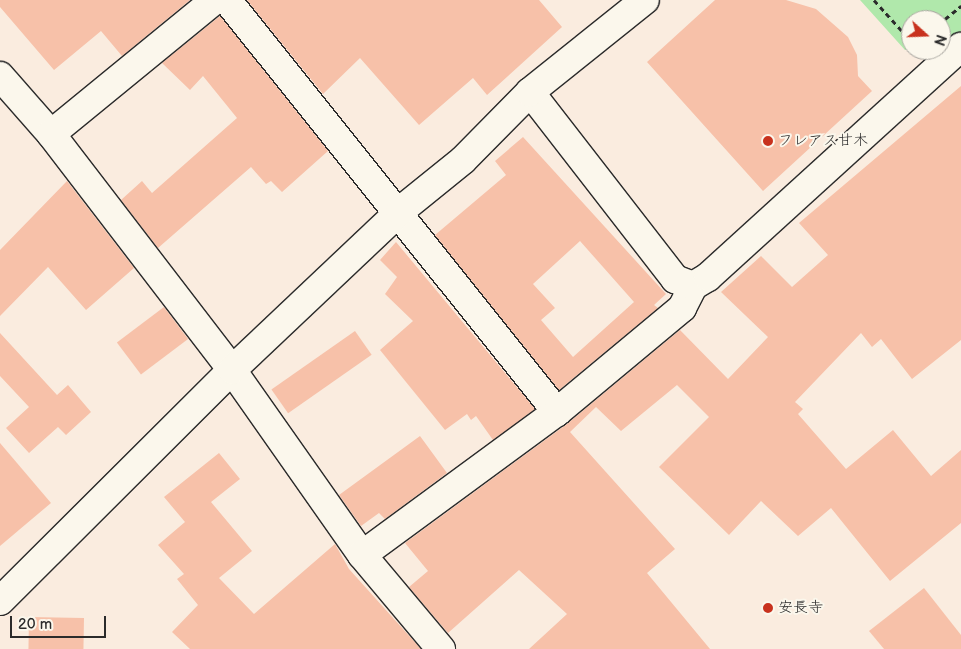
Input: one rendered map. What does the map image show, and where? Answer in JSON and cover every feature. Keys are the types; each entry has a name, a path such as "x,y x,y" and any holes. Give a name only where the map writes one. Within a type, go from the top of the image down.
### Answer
{"street":[{"path":"50,134 216,0"},
{"path":"227,0 400,211 558,412"},
{"path":"0,601 232,370 400,211 463,160 530,92 645,0"},
{"path":"362,554 558,412 682,308 693,286 708,277 961,47"},
{"path":"530,92 675,279 693,286"},
{"path":"5,94 50,134 232,370 362,554 441,649"}],"path":[{"path":"874,0 901,30"},
{"path":"951,14 961,6"}],"green space":[{"path":"860,0 961,0 961,31 951,40 951,10 901,10 901,46"}],"building":[{"path":"0,0 190,0 122,56 101,31 54,70 0,7"},
{"path":"247,0 539,0 562,27 487,95 473,78 419,125 360,58 323,94"},
{"name":"フレアス甘木","path":"715,0 786,0 816,9 848,37 857,55 858,76 872,91 763,191 647,62"},
{"path":"220,16 328,151 282,192 271,181 266,184 251,167 158,248 121,200 142,181 152,193 237,118 203,76 190,90 162,63"},
{"path":"961,86 961,340 912,379 881,339 872,347 861,333 795,402 803,409 798,414 846,469 893,430 931,476 961,450 961,523 890,581 831,508 798,536 761,501 729,535 659,467 709,417 677,385 621,431 596,407 570,432 675,549 647,573 710,649 529,649 567,614 519,570 448,633 409,587 428,571 405,543 567,424 680,330 728,379 768,337 721,292 761,256 792,287 828,255 799,223"},
{"path":"523,137 666,294 654,305 658,308 559,390 435,235 506,175 495,161","holes":["580,241 634,302 573,357 541,320 555,308 533,284"]},
{"path":"67,181 134,268 86,310 48,267 0,316 0,250"},
{"path":"396,242 535,409 493,440 476,416 471,420 467,414 445,430 380,350 413,321 385,294 397,277 380,260"},
{"path":"164,307 188,339 141,374 117,343"},
{"path":"355,331 372,355 288,413 271,390"},
{"path":"0,333 57,395 68,385 91,412 66,435 58,427 29,453 6,428 29,407 0,376"},
{"path":"420,436 447,473 385,519 379,513 361,526 339,495"},
{"path":"0,443 51,503 0,546"},
{"path":"219,453 240,479 211,502 252,551 219,578 254,614 335,544 349,569 421,649 190,649 172,632 198,605 177,579 184,574 158,545 185,522 164,497"},
{"path":"924,588 961,635 961,649 884,649 869,631"},
{"path":"29,617 84,618 83,649 28,649"}],"place":[{"name":"フレアス甘木","path":"768,141"},
{"name":"安長寺","path":"768,608"}]}
